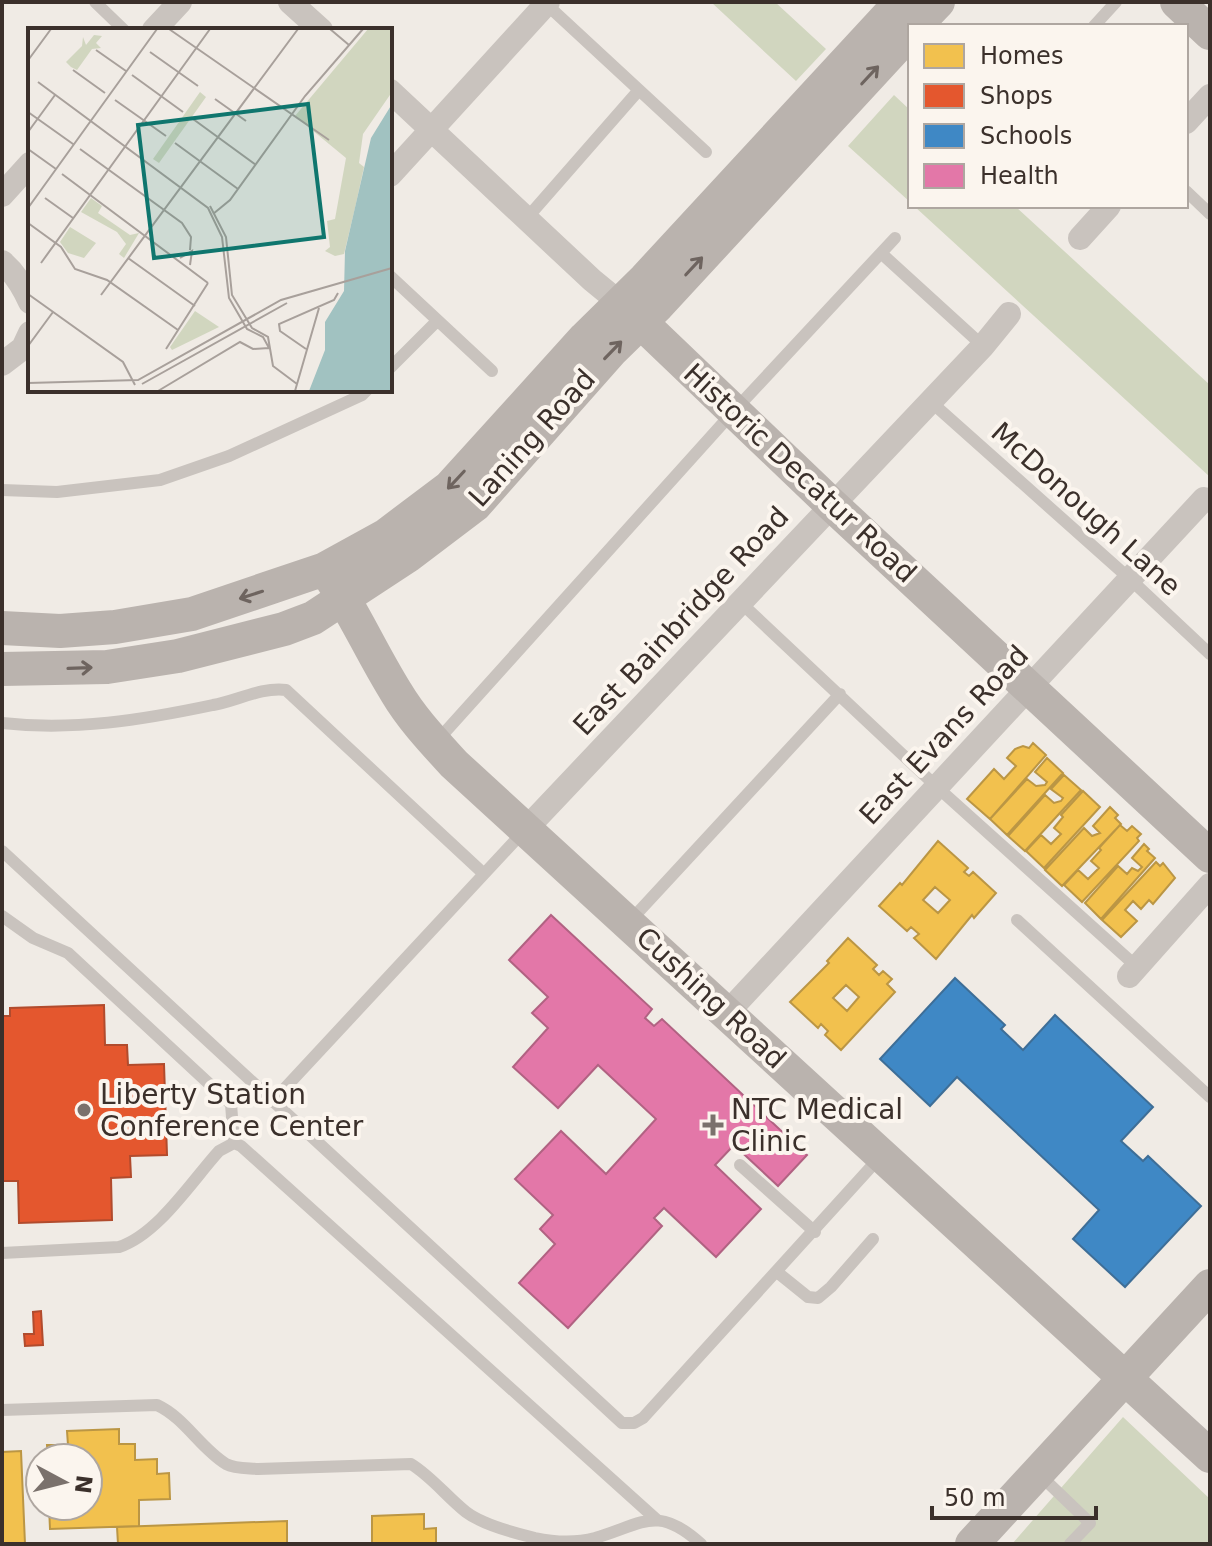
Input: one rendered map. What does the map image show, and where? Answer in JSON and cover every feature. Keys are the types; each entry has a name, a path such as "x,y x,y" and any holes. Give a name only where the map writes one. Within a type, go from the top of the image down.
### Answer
{"street":[{"path":"156,28 180,2"},
{"path":"290,2 319,28"},
{"name":"Laning Road","path":"2,669 107,667 178,656 284,629 313,618 345,598 475,505 612,350 630,312 901,2"},
{"path":"917,24 938,2"},
{"path":"1177,2 1210,33"},
{"path":"392,173 546,3"},
{"name":"Laning Road","path":"2,628 60,631 115,627 192,614 325,569 385,536 450,487 908,34"},
{"name":"Historic Decatur Road","path":"392,93 1210,856"},
{"path":"1188,120 1210,96"},
{"path":"2,195 28,166"},
{"path":"1080,238 1105,208"},
{"path":"2,262 28,297"},
{"name":"East Bainbridge Road","path":"526,829 983,346 1009,314"},
{"path":"2,364 23,348 28,337"},
{"name":"East Evans Road","path":"727,1013 1204,499"},
{"name":"Cushing Road","path":"325,569 345,598 397,694 435,744 1210,1456"},
{"path":"1133,972 1210,885"},
{"path":"972,1544 1210,1286"}],"lane":[{"path":"95,2 122,28"},
{"path":"1096,24 1116,2"},
{"path":"546,3 706,152"},
{"path":"527,218 639,90"},
{"path":"1188,193 1210,214"},
{"path":"435,744 733,412 895,238"},
{"path":"881,253 983,346"},
{"path":"392,278 492,371"},
{"path":"392,366 437,321"},
{"path":"2,490 57,492 160,480 229,456 323,414 363,392"},
{"name":"McDonough Lane","path":"930,401 1210,654"},
{"path":"740,602 1133,972"},
{"path":"2,723 40,727 112,723 215,705 271,690 286,690 484,874"},
{"path":"629,922 840,694"},
{"path":"272,1102 526,829"},
{"path":"2,851 622,1423 634,1423 643,1418 882,1155"},
{"path":"2,916 33,938 68,953 231,1104 234,1143"},
{"path":"1017,920 1210,1097"},
{"path":"2,1253 119,1247 136,1241 150,1230 219,1151 234,1143"},
{"path":"234,1143 249,1151 657,1520"},
{"path":"740,1165 815,1232"},
{"path":"777,1272 808,1297 818,1298 873,1239"},
{"path":"2,1410 157,1405 171,1411 219,1457 236,1467 411,1464 467,1513 531,1537 583,1541 635,1522 657,1520 672,1523 701,1544"},
{"path":"1038,1473 1090,1523 1070,1544"}],"green space":[{"path":"711,2 775,2 826,49 796,81"},
{"path":"894,95 908,108 908,200 848,146"},
{"path":"916,208 1017,208 1210,385 1210,477"},
{"path":"1123,1417 1210,1499 1210,1544 1012,1544"}],"building: Homes":[{"path":"1033,743 1046,755 990,819 967,799 994,769 1004,779 1016,766 1007,758 1015,749 1023,746 1029,748"},
{"path":"1047,758 1063,773 1007,835 990,819 1027,779 1036,786 1045,785 1047,782 1035,772"},
{"path":"1064,775 1081,790 1025,851 1008,836 1045,795 1054,803 1061,801 1063,798 1051,789"},
{"path":"1083,791 1100,807 1044,868 1026,851 1041,835 1051,844 1061,834 1054,828 1063,817 1061,815"},
{"path":"1110,807 1121,824 1062,886 1045,870 1084,828 1092,836 1100,833 1093,826"},
{"path":"1120,825 1127,831 1132,826 1141,834 1137,838 1139,841 1082,902 1064,885 1078,870 1088,879 1099,868 1091,861"},
{"path":"938,841 968,868 964,872 969,876 973,872 996,893 974,918 972,915 936,959 914,938 919,934 911,927 907,931 879,906 900,883 902,885","holes":["935,887 950,900 938,913 923,900"]},
{"path":"1144,844 1155,858 1101,919 1085,903 1118,866 1127,874 1132,868 1138,871 1142,867 1132,858"},
{"path":"1156,862 1160,866 1163,863 1175,878 1153,904 1149,900 1141,909 1133,901 1125,910 1137,921 1121,937 1102,920"},
{"path":"848,938 877,965 873,969 879,975 883,971 892,979 887,984 895,992 841,1050 825,1035 828,1031 821,1024 818,1028 790,1002 829,963 827,961","holes":["846,985 859,997 847,1011 833,998"]},
{"path":"119,1429 119,1444 135,1444 135,1460 157,1459 157,1474 169,1473 170,1499 139,1500 139,1526 50,1529 50,1522 104,1522 104,1442 68,1442 67,1431"},
{"path":"21,1451 25,1544 2,1544 2,1452"},
{"path":"424,1514 424,1529 436,1528 436,1544 372,1544 372,1516"},
{"path":"287,1521 287,1544 118,1544 117,1527"}],"building: Shops":[{"name":"Liberty Station Conference Center","path":"104,1005 105,1045 127,1045 128,1065 164,1064 167,1155 130,1156 131,1177 111,1178 112,1220 19,1223 18,1181 2,1181 2,1016 10,1016 10,1008"},
{"path":"41,1311 43,1345 25,1346 24,1334 34,1334 33,1312"}],"building: Schools":[{"path":"955,978 1005,1025 1001,1029 1023,1050 1055,1015 1153,1107 1121,1141 1143,1161 1148,1156 1201,1206 1125,1287 1073,1239 1099,1210 957,1077 930,1106 880,1059"}],"building: Health":[{"name":"NTC Medical Clinic","path":"551,915 652,1009 645,1018 654,1026 662,1019 807,1155 778,1186 734,1145 715,1165 761,1209 716,1257 664,1208 654,1218 662,1226 568,1328 519,1283 555,1244 540,1229 553,1215 515,1179 561,1131 606,1174 656,1119 598,1065 558,1108 513,1067 548,1028 532,1013 548,997 509,960"}],"place":[{"name":"Liberty Station Conference Center","path":"84,1110"},
{"name":"NTC Medical Clinic","path":"713,1125"}]}
